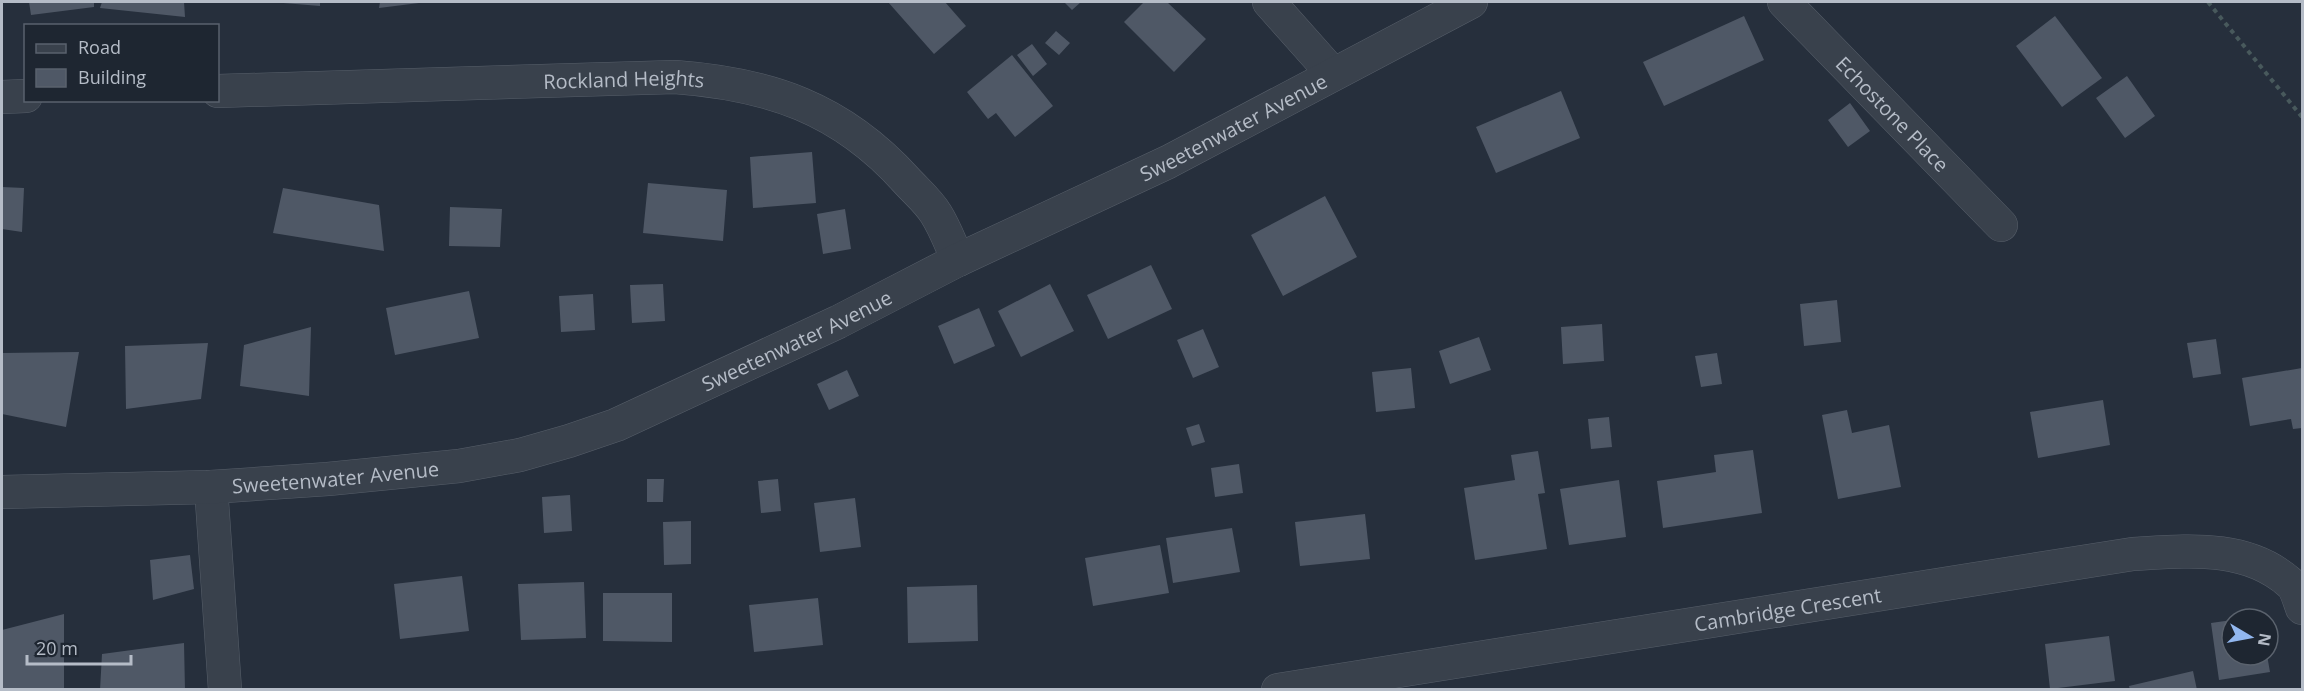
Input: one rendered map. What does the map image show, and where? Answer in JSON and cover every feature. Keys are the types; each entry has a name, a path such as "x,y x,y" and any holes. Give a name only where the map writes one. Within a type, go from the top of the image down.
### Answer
{"street":[{"path":"1269,2 1333,74"},
{"name":"Sweetenwater Avenue","path":"2,492 211,487 459,466 520,454 569,441 616,425 796,342 957,260 1168,162 1471,2"},
{"name":"Echostone Place","path":"1784,2 2001,225"},
{"name":"Rockland Heights","path":"219,91 675,77 720,80 762,89 804,104 850,130 888,160 936,213 957,260"},
{"path":"2,97 24,96"},
{"path":"211,487 225,690"},
{"name":"Cambridge Crescent","path":"1278,690 2133,554 2199,550 2252,559 2299,590"}],"path":[{"path":"2208,2 2302,117"}],"building":[{"path":"29,2 94,2 94,7 31,15"},
{"path":"102,2 184,2 185,17 100,8"},
{"path":"271,2 320,2 320,6"},
{"path":"380,2 419,2 419,3 379,8"},
{"path":"888,2 945,2 966,26 934,54"},
{"path":"1064,2 1081,2 1072,10"},
{"path":"1144,2 1167,2 1206,39 1174,72 1124,22"},
{"path":"1744,16 1764,60 1664,106 1643,62"},
{"path":"2055,16 2102,78 2062,107 2016,46"},
{"path":"1056,31 1070,43 1059,55 1045,43"},
{"path":"1032,44 1047,64 1033,76 1017,55"},
{"path":"1012,55 1053,106 1015,137 996,113 988,119 967,92"},
{"path":"2127,76 2155,116 2125,138 2096,98"},
{"path":"1561,91 1580,138 1496,173 1476,127"},
{"path":"1850,103 1870,131 1848,147 1828,120"},
{"path":"812,152 816,203 753,208 750,157"},
{"path":"648,183 727,190 723,241 643,233"},
{"path":"2,187 24,188 22,232 2,229"},
{"path":"283,188 379,205 384,251 273,233"},
{"path":"1325,196 1357,257 1283,296 1251,235"},
{"path":"450,207 502,209 500,247 449,246"},
{"path":"845,209 851,249 823,254 817,214"},
{"path":"1151,265 1172,309 1108,339 1087,295"},
{"path":"663,284 665,321 632,323 630,285"},
{"path":"1050,284 1074,331 1021,357 998,311"},
{"path":"469,291 479,338 395,355 386,308"},
{"path":"593,294 595,330 561,332 559,296"},
{"path":"1837,300 1841,342 1804,346 1800,304"},
{"path":"979,308 995,346 954,364 938,326"},
{"path":"1602,324 1604,361 1563,364 1561,327"},
{"path":"311,327 309,396 240,386 244,345"},
{"path":"1203,329 1219,367 1193,378 1177,340"},
{"path":"1479,337 1491,370 1450,384 1439,351"},
{"path":"2216,339 2221,374 2193,378 2187,343"},
{"path":"208,343 201,399 126,409 125,346"},
{"path":"79,352 66,427 2,414 2,353"},
{"path":"1717,353 1722,384 1701,387 1695,356"},
{"path":"1411,368 1415,408 1376,412 1372,372"},
{"path":"2302,368 2302,428 2293,429 2291,419 2250,426 2242,378"},
{"path":"847,370 859,396 829,410 817,384"},
{"path":"2103,400 2110,445 2038,458 2030,412"},
{"path":"1847,410 1852,433 1889,425 1901,487 1838,499 1822,415"},
{"path":"1609,417 1612,447 1591,449 1588,419"},
{"path":"1199,424 1205,442 1192,446 1186,428"},
{"path":"1753,450 1762,513 1663,528 1657,481 1716,472 1714,455"},
{"path":"1538,451 1545,493 1538,494 1547,549 1475,560 1464,488 1515,480 1511,455"},
{"path":"1239,464 1243,493 1215,497 1211,468"},
{"path":"647,479 664,479 663,502 647,502"},
{"path":"778,479 781,511 761,513 758,481"},
{"path":"1619,480 1626,537 1569,545 1560,489"},
{"path":"570,495 572,531 544,533 542,497"},
{"path":"855,498 861,547 820,552 814,503"},
{"path":"1365,514 1370,559 1300,566 1295,522"},
{"path":"691,521 691,564 664,565 663,522"},
{"path":"1232,528 1240,572 1173,583 1166,538"},
{"path":"1160,545 1169,593 1093,606 1085,558"},
{"path":"190,555 194,589 153,600 150,560"},
{"path":"462,576 469,631 400,639 394,584"},
{"path":"584,582 586,638 521,640 518,584"},
{"path":"977,585 978,641 908,643 907,587"},
{"path":"603,593 672,593 672,642 603,641"},
{"path":"818,598 823,645 754,652 749,605"},
{"path":"64,614 64,690 2,690 2,630"},
{"path":"2220,622 2220,667 2269,667 2270,672 2219,680 2211,623"},
{"path":"2109,636 2115,681 2050,689 2045,644"},
{"path":"184,643 185,690 100,690 102,654"},
{"path":"2193,671 2197,690 2130,690 2129,686"}]}
